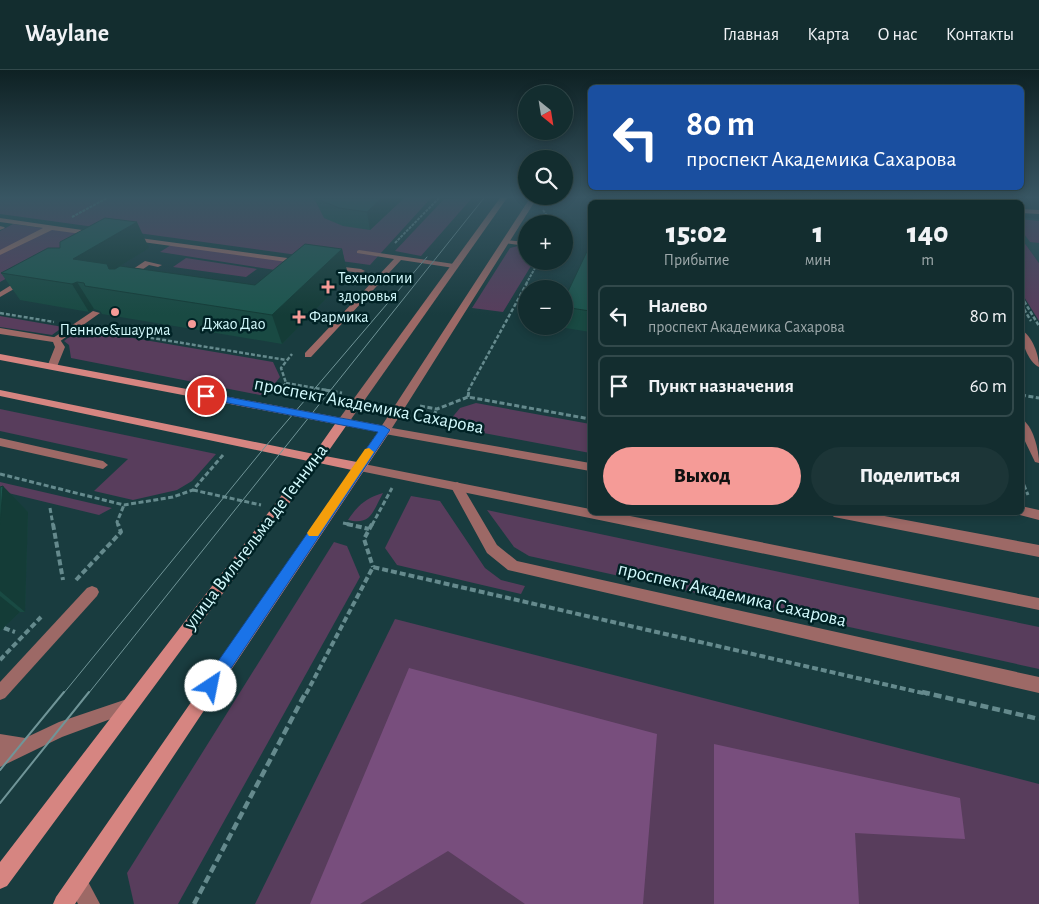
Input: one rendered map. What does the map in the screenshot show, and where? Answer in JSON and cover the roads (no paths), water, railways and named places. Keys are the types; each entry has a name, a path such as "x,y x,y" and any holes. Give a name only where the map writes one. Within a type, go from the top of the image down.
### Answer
{"main road":[{"name":"проспект Академика Сахарова","path":"0,357 384,430"},
{"path":"0,393 359,467"},
{"name":"улица Вильгельма де Геннина","path":"0,879 343,422"},
{"path":"64,904 384,430"}],"street":[{"path":"0,253 32,237"},
{"path":"123,237 312,264"},
{"name":"улица Вильгельма де Геннина","path":"343,422 475,237"},
{"path":"384,430 509,237"},
{"path":"322,265 361,271"},
{"path":"0,331 56,340 60,347 52,367"},
{"name":"проспект Академика Сахарова","path":"384,430 588,467"},
{"path":"359,467 588,513"},
{"name":"проспект Академика Сахарова","path":"457,487 492,549 513,566 1039,685"},
{"path":"1024,512 1039,515"},
{"path":"596,515 1039,604"},
{"path":"850,515 1039,551"},
{"path":"78,883 90,904"}],"lane":[{"path":"506,242 518,243"},
{"path":"359,252 454,266"},
{"path":"308,355 399,258"},
{"path":"141,281 132,276 132,274 148,263 158,265"},
{"path":"0,295 31,277"},
{"path":"56,340 96,313"},
{"path":"1024,337 1039,364"},
{"path":"1024,428 1039,459"},
{"path":"0,442 103,465"},
{"path":"0,693 92,592"},
{"path":"0,759 59,730 130,705"},
{"path":"0,742 25,746"}],"tram line":[{"path":"88,694 453,237"},
{"path":"63,694 265,447 427,257"},
{"path":"0,770 64,692"},
{"path":"0,803 89,692"}],"place":[{"name":"Технологии здоровья","path":"328,287"},
{"name":"Пенное&шаурма","path":"115,312"},
{"name":"Фармика","path":"299,317"},
{"name":"Джао Дао","path":"192,324"}]}
